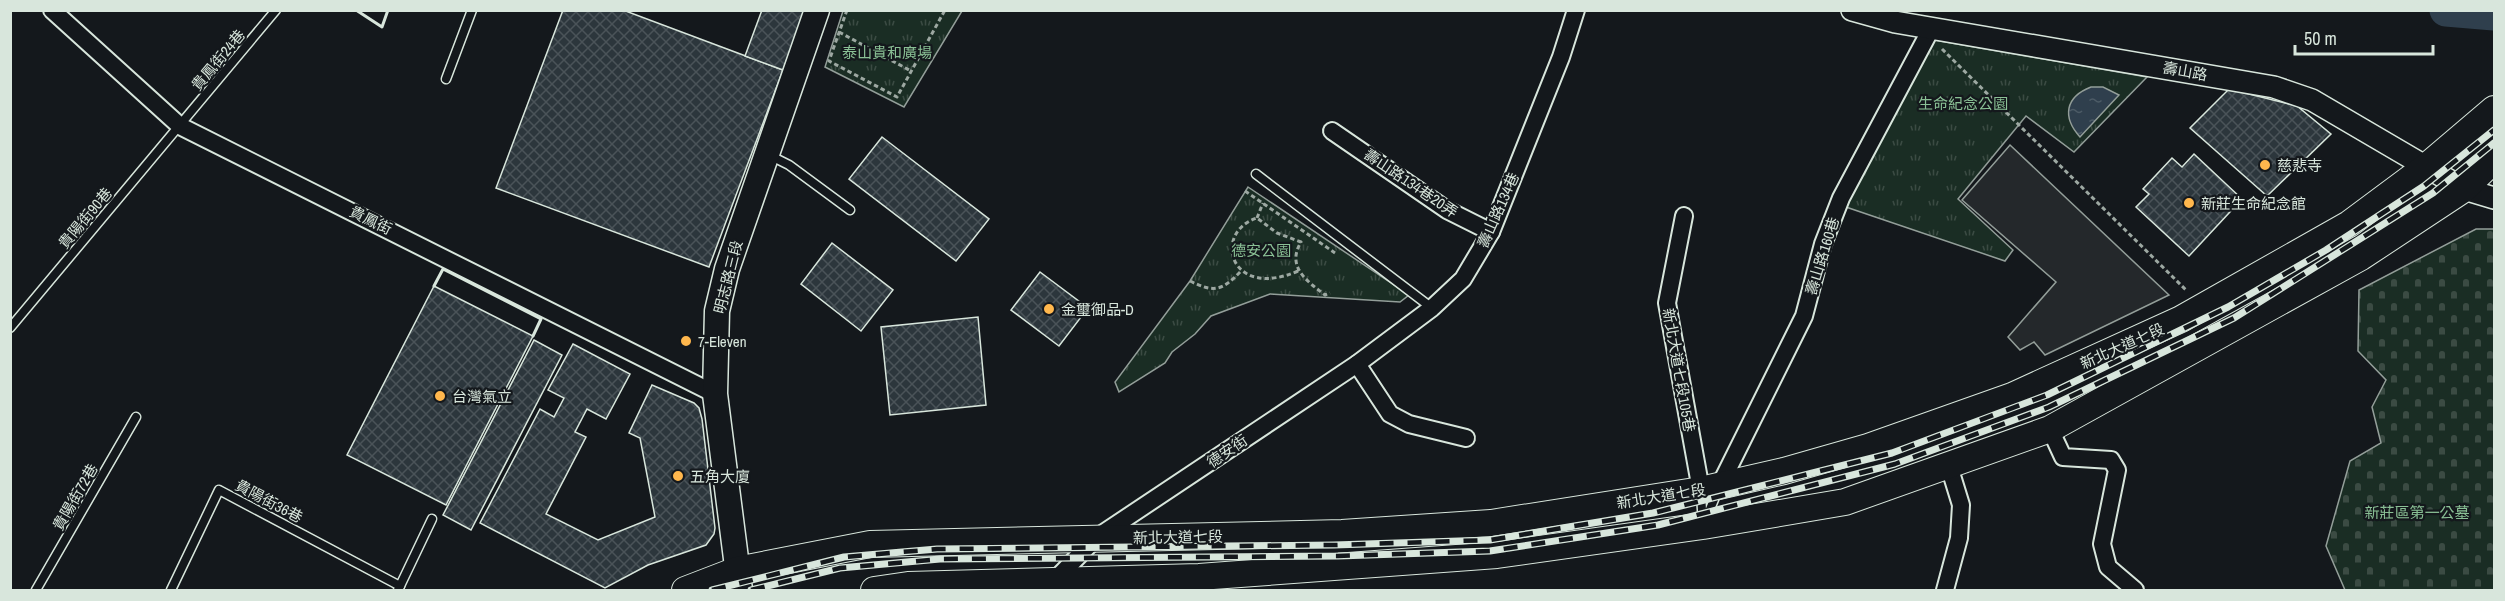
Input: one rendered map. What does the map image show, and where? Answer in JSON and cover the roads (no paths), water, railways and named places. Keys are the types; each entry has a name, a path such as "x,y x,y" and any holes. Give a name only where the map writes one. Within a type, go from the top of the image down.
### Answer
{"main road":[{"name":"明志路三段","path":"739,580 715,394 717,311 727,269 817,10"},
{"name":"新北大道七段","path":"685,591 739,580 870,544 1342,533 1491,523 1710,488 1784,471 1868,447 2012,396 2181,319 2349,224 2427,166 2494,110"},
{"path":"874,591 907,588 1055,586 1201,580 1497,555 1702,526 1845,502 2050,429 2361,257 2464,189 2494,160"}],"street":[{"name":"貴鳳街","path":"52,10 180,126 715,394"},
{"name":"壽山路134巷","path":"1357,364 1432,308 1464,279 1491,232 1561,57 1576,10"},
{"name":"壽山路","path":"1852,10 1931,29 2274,87 2312,100 2464,189 2494,198"},
{"name":"壽山路160巷","path":"1710,488 1804,316 1823,244 1841,198 1931,29"},
{"name":"壽山路134巷20弄","path":"1332,131 1447,210 1491,232"},
{"name":"新北大道七段105巷","path":"1684,216 1667,303 1710,488"},
{"path":"1357,364 1390,414 1409,424 1466,438"},
{"name":"德安街","path":"1055,586 1096,538 1357,364"},
{"path":"2050,429 2063,457 2111,460 2117,470 2102,544 2108,567 2135,591"},
{"path":"1945,591 1960,527 1960,505 1949,466"}],"lane":[{"name":"貴鳳街24巷","path":"180,126 276,10"},
{"path":"446,79 472,10"},
{"name":"貴陽街90巷","path":"10,328 180,126"},
{"path":"766,154 789,165 850,210"},
{"path":"1256,174 1432,308"},
{"name":"貴陽街72巷","path":"36,591 136,417"},
{"path":"1702,526 1710,488"},
{"path":"1702,526 1710,488"},
{"name":"貴陽街36巷","path":"171,591 219,490 399,588"},
{"path":"399,588 432,519"}],"water":[{"path":"2091,87 2103,87 2119,95 2080,137 2070,122 2069,108 2076,96"}],"waterway":[{"path":"2446,10 2494,14"}],"railway":[{"path":"712,590 844,557 937,549 1334,545 1490,540 1653,513 1892,453 2047,395 2228,307 2326,250 2424,186 2494,130"},
{"path":"751,590 840,568 940,559 1338,556 1490,551 1658,525 1895,464 2049,407 2234,318 2433,193 2494,143"}],"place":[{"name":"慈悲寺","path":"2265,165"},
{"name":"新莊生命紀念館","path":"2189,203"},
{"name":"金璽御品-D","path":"1049,309"},
{"name":"7-Eleven","path":"686,341"},
{"name":"台灣氣立","path":"440,396"},
{"name":"五角大廈","path":"678,476"}],"park label":[{"name":"泰山貴和廣場","path":"887,52"},
{"name":"生命紀念公園","path":"1963,103"},
{"name":"德安公園","path":"1261,250"},
{"name":"新莊區第一公墓","path":"2417,512"}]}
